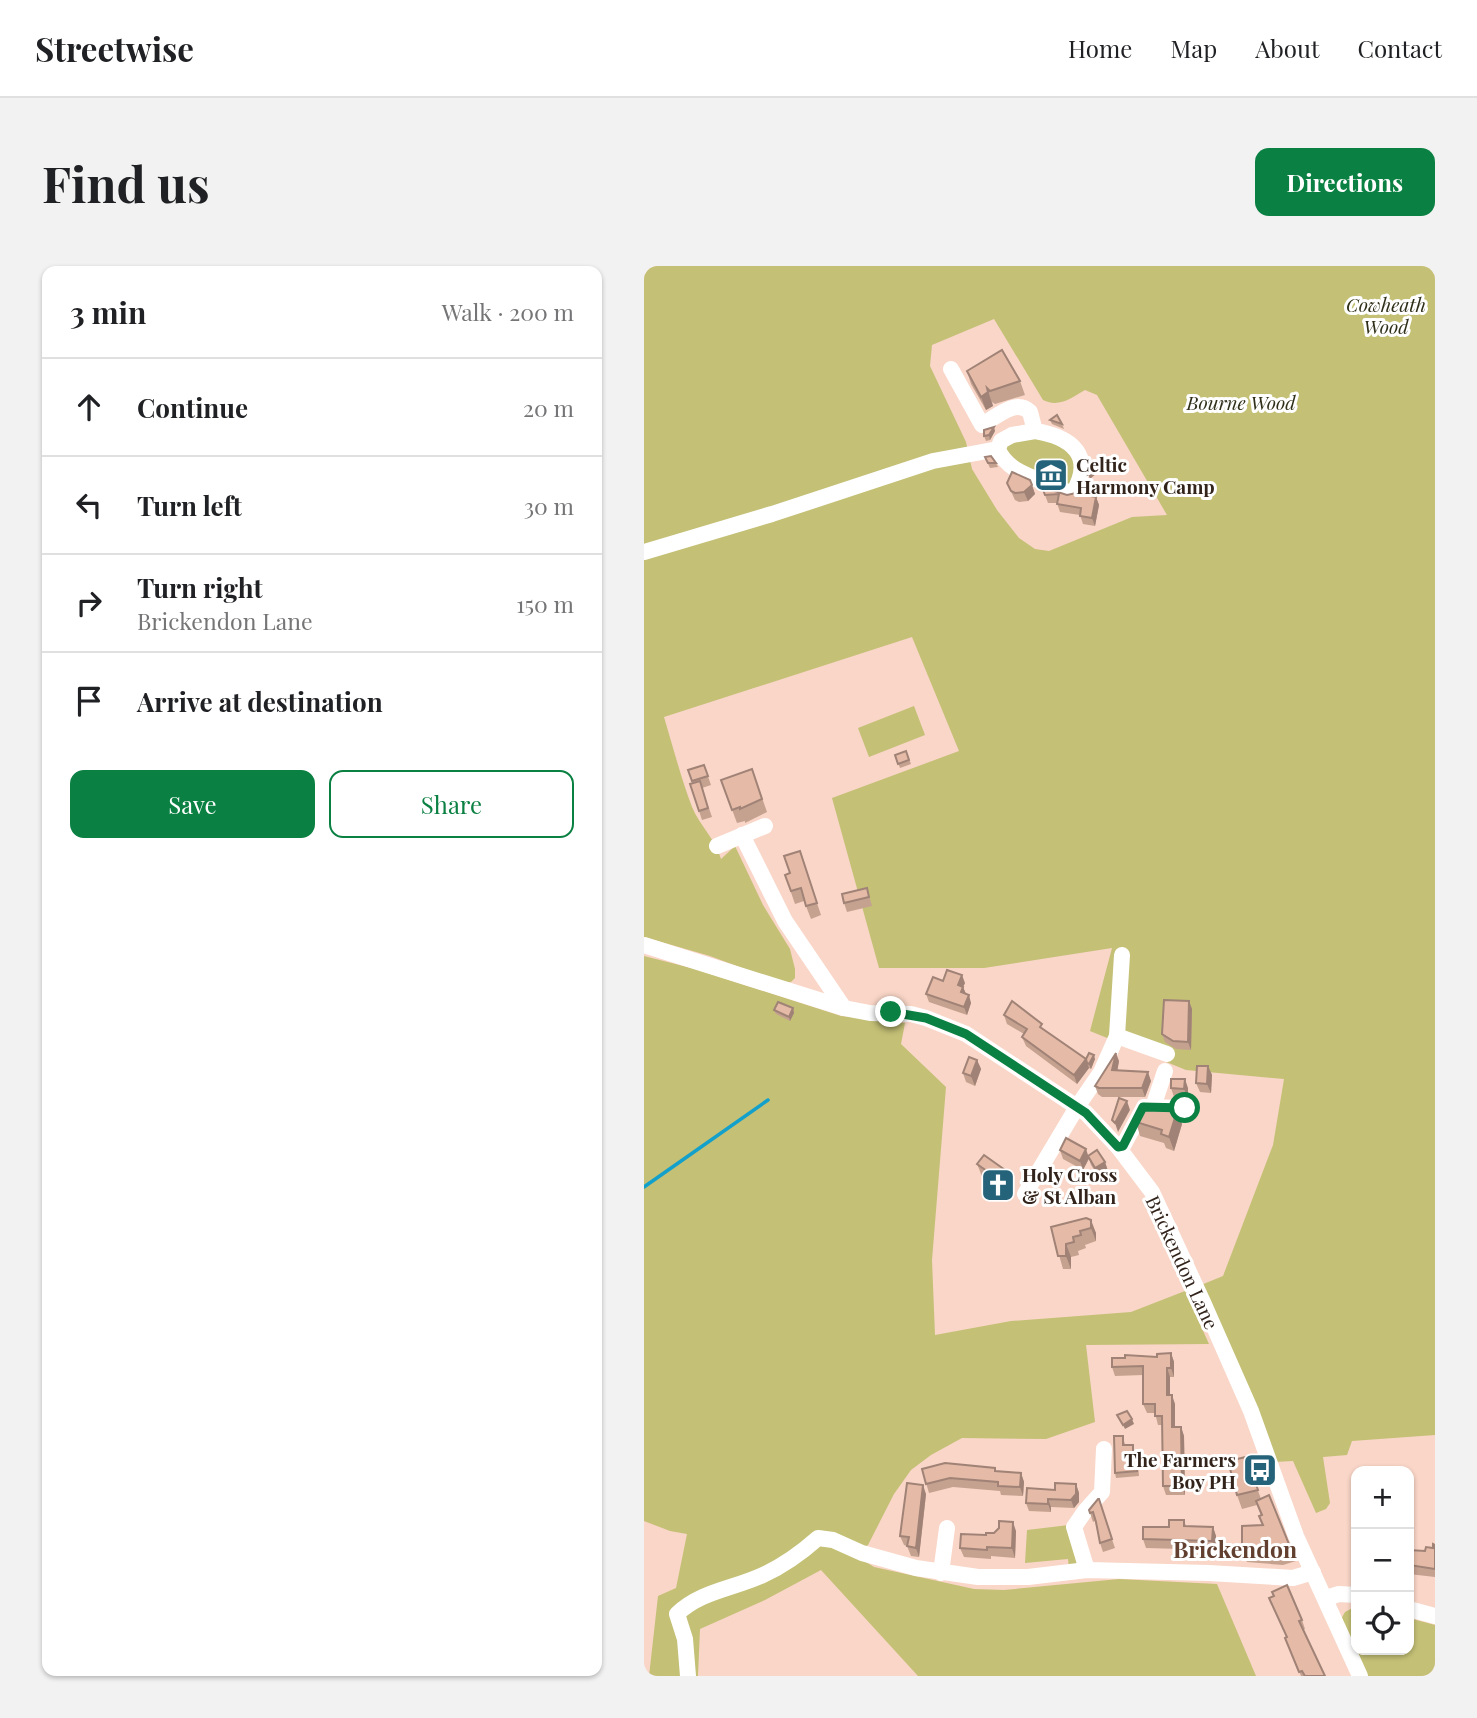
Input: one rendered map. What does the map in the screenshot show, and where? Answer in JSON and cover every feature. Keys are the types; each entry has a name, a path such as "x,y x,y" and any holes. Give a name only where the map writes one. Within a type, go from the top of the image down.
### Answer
{"street":[{"path":"951,369 982,425 1013,407 1020,407 1030,412 1035,431"},
{"path":"1035,431 1057,436 1069,441 1077,450 1082,470 1080,481 1073,493 1065,491 1009,466 998,449 1005,438 1035,431"},
{"path":"644,552 772,514 933,461 998,449"},
{"path":"717,846 765,826"},
{"path":"742,835 771,896 818,973 844,1008"},
{"name":"Brickendon Lane","path":"644,944 844,1008 870,1013 911,1014 940,1023 989,1048 1086,1113 1118,1147 1152,1192 1251,1411 1283,1506 1360,1676"},
{"path":"1025,1194 1101,1072 1117,1036 1122,955"},
{"path":"805,996 818,973"},
{"path":"1117,1036 1167,1054"},
{"path":"1153,1107 1165,1071"},
{"path":"1118,1147 1123,1146 1143,1107 1185,1108"},
{"path":"1087,1570 1074,1527 1102,1492 1104,1449"},
{"path":"941,1573 947,1528"},
{"path":"688,1676 685,1639 677,1614 700,1597 761,1577 786,1564 818,1538 833,1540 862,1553 916,1569 978,1577 1028,1577 1087,1570 1293,1578 1313,1572"},
{"path":"1326,1598 1339,1594 1351,1595"},
{"path":"1414,1610 1435,1616"}],"green space":[{"path":"644,266 1435,266 1435,1435 1352,1441 1347,1455 1323,1457 1330,1503 1326,1509 1316,1513 1293,1461 1274,1462 1201,1285 1223,1276 1273,1145 1284,1079 1186,1070 1090,1031 1112,948 984,968 879,968 832,798 959,751 912,637 664,717 695,814 721,859 735,846 763,905 790,949 795,978 791,982 782,983 710,956 644,937","holes":["994,319 1043,400 1060,402 1085,390 1097,395 1167,515 1132,517 1049,551 1035,549 1019,538 997,510 972,469 966,442 930,366 932,345"]},
{"path":"1041,436 1075,452 1073,486 1028,472 1004,448 1005,445"},
{"path":"914,706 925,735 869,757 858,728"},
{"path":"644,956 695,969 841,1016 905,1023 901,1044 946,1087 932,1260 935,1335 1011,1321 1131,1312 1185,1291 1209,1344 1086,1345 1095,1422 1046,1439 962,1438 911,1470 894,1494 868,1545 853,1554 874,1567 974,1589 1004,1590 1119,1579 1217,1584 1256,1676 918,1676 821,1570 765,1600 700,1629 698,1676 649,1676 658,1596 676,1588 687,1534 644,1521"},
{"path":"1069,1525 1078,1563 1069,1568 1068,1559 1025,1563 1027,1530"},
{"path":"1351,1609 1351,1644 1340,1621 1345,1612"},
{"path":"1414,1619 1435,1625 1435,1676 1366,1676 1356,1655 1414,1655"}],"building":[{"path":"1002,350 1020,381 990,391 987,388 988,392 981,397 967,371"},
{"path":"1057,415 1062,424 1050,420"},
{"path":"994,427 989,435 984,436 984,430"},
{"path":"991,456 996,463 988,463 985,457"},
{"path":"1090,461 1095,468 1088,474"},
{"path":"1012,472 1030,480 1032,485 1024,492 1011,491 1007,483"},
{"path":"1042,487 1067,495 1076,493 1096,497 1092,518 1080,516 1081,508 1057,504 1059,494 1045,495"},
{"path":"906,751 909,760 898,764 895,755"},
{"path":"704,765 708,776 692,781 688,770"},
{"path":"752,769 762,799 732,810 721,780"},
{"path":"700,781 708,808 699,811 690,784"},
{"path":"800,851 817,903 806,906 801,888 791,891 785,875 790,873 784,856"},
{"path":"867,888 869,897 844,903 842,894"},
{"path":"947,970 962,975 958,985 963,987 961,992 969,995 964,1007 926,994 933,977 943,981"},
{"path":"1164,1000 1189,1001 1188,1042 1173,1041 1162,1034"},
{"path":"1012,1001 1042,1024 1040,1027 1086,1059 1074,1075 1022,1037 1027,1029 1004,1015"},
{"path":"778,1002 793,1008 789,1017 774,1010"},
{"path":"1089,1053 1094,1055 1089,1064 1086,1059"},
{"path":"1116,1053 1112,1070 1148,1072 1142,1088 1095,1086"},
{"path":"969,1057 977,1060 971,1076 963,1073"},
{"path":"1197,1066 1208,1066 1207,1084 1196,1083"},
{"path":"1171,1079 1185,1079 1184,1089 1171,1088"},
{"path":"1119,1098 1127,1101 1115,1123 1112,1120"},
{"path":"1145,1104 1165,1109 1174,1105 1173,1110 1177,1111 1169,1137 1161,1134 1162,1130 1136,1122"},
{"path":"1066,1138 1086,1149 1080,1161 1060,1150"},
{"path":"1097,1150 1105,1162 1095,1168 1088,1156"},
{"path":"984,1155 1005,1170 998,1179 977,1164"},
{"path":"1086,1218 1091,1220 1091,1228 1080,1231 1081,1235 1073,1237 1074,1242 1066,1244 1066,1256 1058,1256 1051,1227"},
{"path":"1171,1353 1171,1368 1167,1368 1167,1395 1172,1395 1172,1427 1181,1427 1182,1486 1163,1486 1162,1416 1155,1416 1155,1404 1143,1404 1143,1366 1112,1367 1112,1358 1125,1358 1125,1355 1157,1357 1157,1354"},
{"path":"1127,1411 1132,1419 1123,1425 1117,1415"},
{"path":"1114,1436 1123,1436 1123,1445 1133,1445 1133,1461 1137,1460 1137,1471 1115,1473"},
{"path":"1246,1457 1258,1490 1237,1495 1228,1461"},
{"path":"945,1463 1021,1473 1020,1487 998,1486 998,1482 950,1478 926,1484 922,1469"},
{"path":"907,1483 923,1485 916,1548 907,1546 909,1537 900,1536"},
{"path":"1055,1483 1076,1484 1076,1494 1071,1500 1048,1499 1048,1504 1026,1503 1027,1488 1055,1490"},
{"path":"1269,1495 1291,1549 1278,1553 1242,1549 1242,1526 1263,1525 1256,1501"},
{"path":"1098,1499 1112,1539 1100,1543 1093,1512 1090,1513 1089,1510"},
{"path":"1169,1520 1184,1520 1184,1526 1213,1527 1212,1541 1143,1539 1143,1527 1169,1527"},
{"path":"999,1521 1013,1522 1012,1548 960,1548 961,1534 994,1533 999,1528"},
{"path":"1433,1544 1435,1569 1414,1566 1414,1550 1433,1548"},
{"path":"1287,1585 1302,1620 1299,1621 1325,1676 1305,1676 1302,1671 1299,1672 1269,1598 1274,1596 1272,1592"}],"waterway":[{"path":"644,1187 768,1100"}],"place":[{"name":"Celtic Harmony Camp","path":"1051,475"},
{"name":"Holy Cross & St Alban","path":"998,1185"},
{"name":"The Farmers Boy PH","path":"1260,1470"}],"district":[{"name":"Brickendon","path":"1235,1548"}],"route":[{"path":"891,1012 926,1018 966,1034 1086,1113 1118,1147 1123,1146 1143,1107 1185,1108"}],"park label":[{"name":"Cowheath Wood","path":"1386,315"},
{"name":"Bourne Wood","path":"1241,402"}]}
